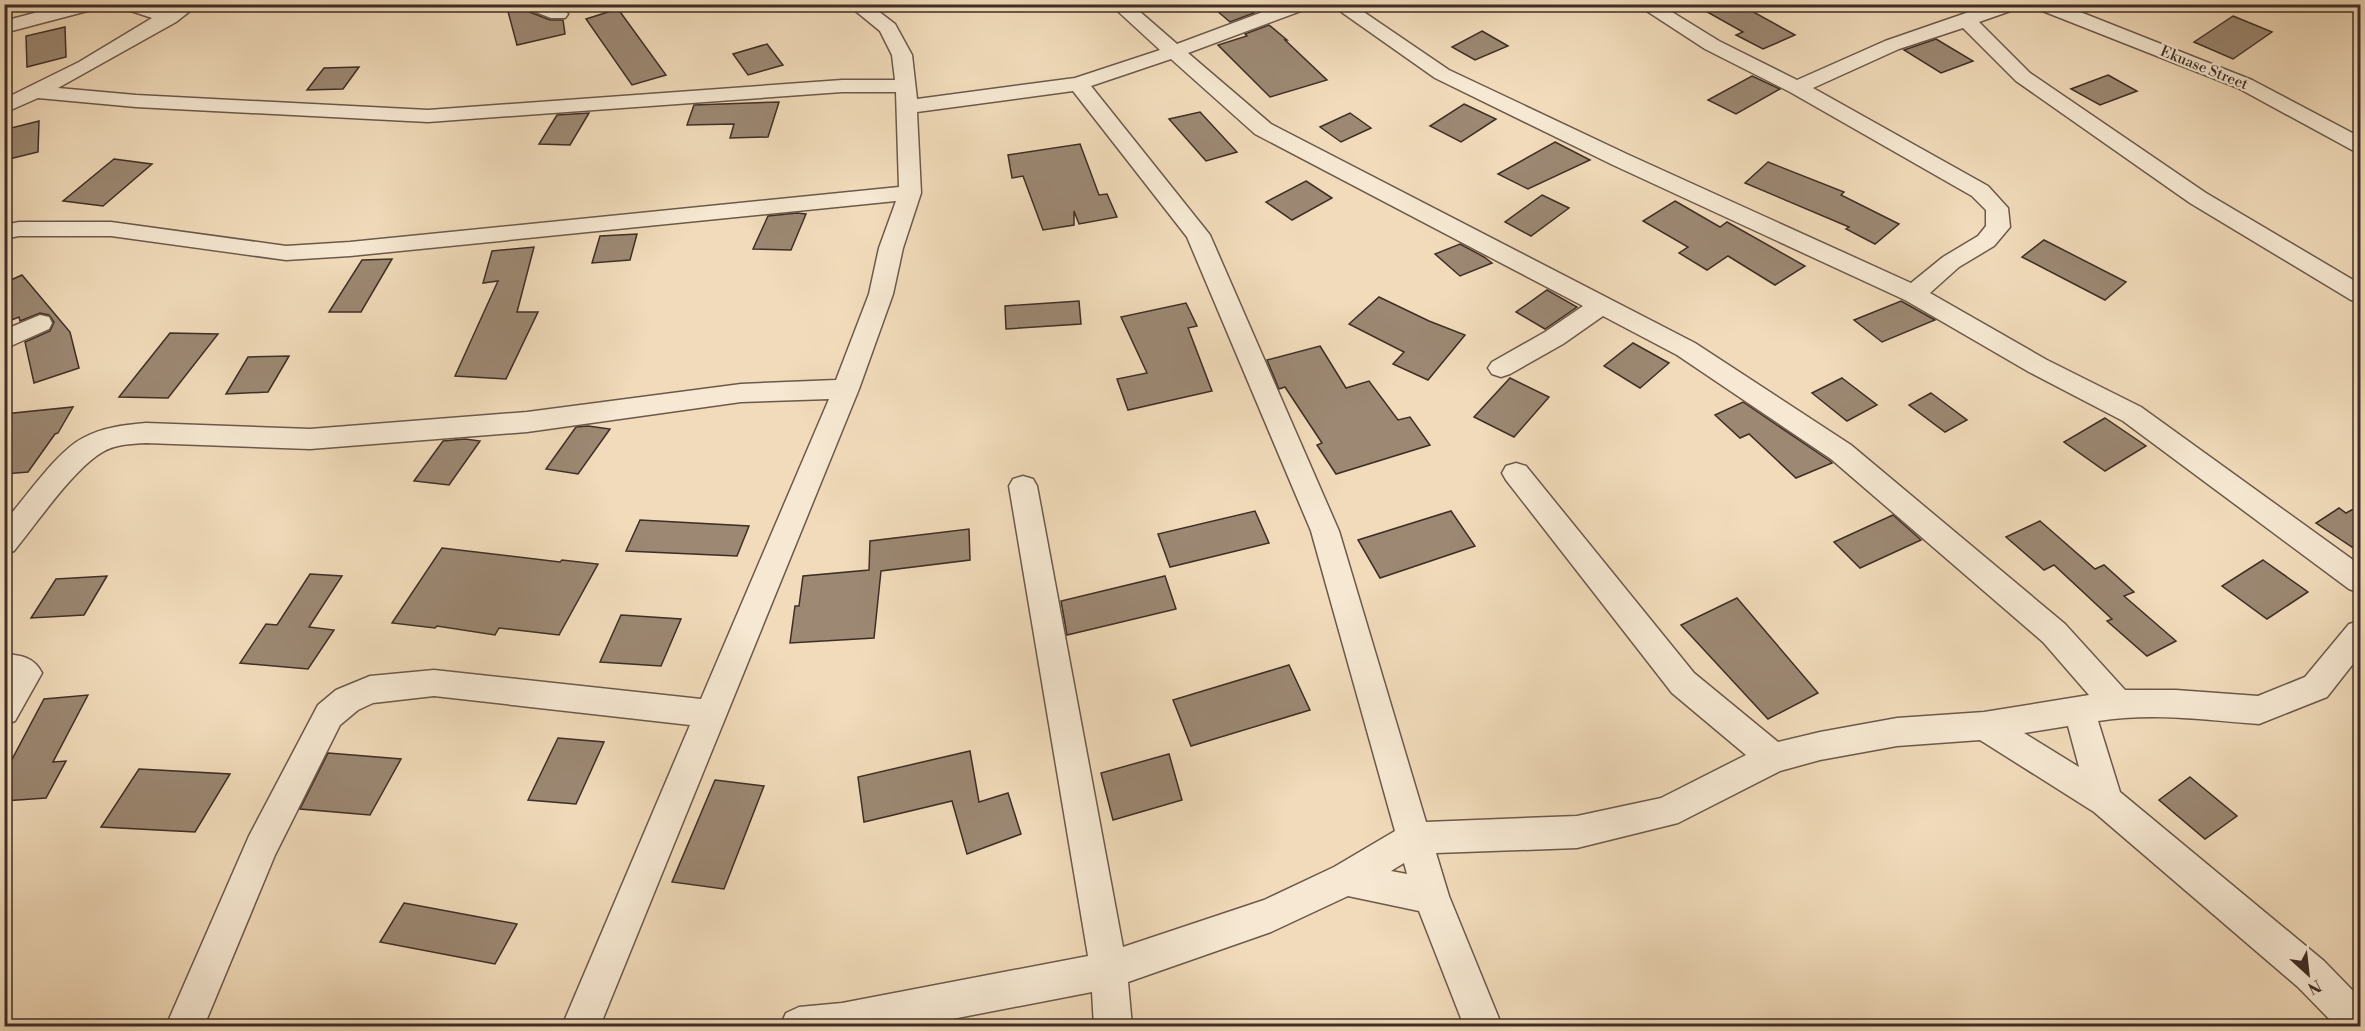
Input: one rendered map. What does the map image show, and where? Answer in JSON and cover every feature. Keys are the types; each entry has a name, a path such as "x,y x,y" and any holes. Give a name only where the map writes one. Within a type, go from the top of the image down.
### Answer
{"street":[{"path":"4,27 92,4"},
{"path":"129,4 169,18"},
{"path":"4,107 38,92 169,18 189,4"},
{"path":"532,4 558,14"},
{"path":"581,1026 846,389 881,294 891,248 910,193 902,55 888,28 856,4"},
{"path":"1119,4 1263,129 1403,204 1686,349 1841,452 2054,633 2117,704"},
{"path":"38,92 107,100 374,111 428,116 842,86 906,97 1078,84 1245,27 1302,4"},
{"path":"1339,4 1442,74 1621,160 1914,294 2038,366 2132,414 2361,581"},
{"path":"1645,4 1712,45 1797,88 1980,191 1997,208 1998,227 1986,241 1951,262 1914,294"},
{"path":"1797,88 1892,45 2012,4"},
{"name":"Ekuase Street","path":"2042,4 2246,84 2361,145"},
{"path":"1966,20 2023,77 2198,198 2361,294"},
{"path":"1078,84 1198,235 1325,531 1431,896 1483,1026"},
{"path":"4,231 111,229 286,253 910,193"},
{"path":"1501,368 1554,338 1602,305"},
{"path":"4,341 40,323"},
{"path":"4,543 73,460 92,445 119,435 146,433 310,439 527,422 741,393 846,389"},
{"path":"1516,473 1683,683 1773,758"},
{"path":"1023,486 1109,970 1113,1026"},
{"path":"799,1026 842,1022 1109,970 1271,915 1346,879 1414,838 1577,832 1666,812 1773,758 1820,746 1898,732 1984,726 2117,704 2176,704 2259,710 2316,687 2355,652"},
{"path":"4,667 19,668 26,673 4,711"},
{"path":"185,1026 261,847 329,715 347,700 370,690 434,682 712,714"},
{"path":"2079,710 2106,801"},
{"path":"1984,726 2106,801 2311,974 2361,1024"},
{"path":"1346,879 1431,896"}],"building":[{"path":"506,4 521,4 524,10 550,20 563,20 565,34 517,45"},
{"path":"1209,4 1244,4 1254,13 1230,22"},
{"path":"1693,4 1739,4 1795,35 1763,49 1736,35 1743,32"},
{"path":"618,9 666,75 632,85 586,19"},
{"path":"2233,16 2272,32 2233,59 2194,42"},
{"path":"1269,25 1327,80 1270,97 1218,45 1247,36 1245,34"},
{"path":"65,27 66,57 27,67 26,36"},
{"path":"1482,31 1508,46 1475,60 1452,47"},
{"path":"1936,39 1973,61 1941,73 1904,50"},
{"path":"767,44 783,65 748,75 733,54"},
{"path":"359,67 343,89 307,90 324,68"},
{"path":"2108,75 2137,91 2100,105 2071,89"},
{"path":"1752,76 1780,89 1736,114 1708,100"},
{"path":"779,102 768,137 730,138 734,124 687,125 694,105"},
{"path":"1464,104 1496,119 1461,142 1430,126"},
{"path":"1200,112 1237,152 1206,161 1169,119"},
{"path":"589,113 570,145 539,144 557,115"},
{"path":"1350,113 1371,128 1341,142 1320,127"},
{"path":"39,121 38,152 5,160 7,129"},
{"path":"1555,142 1590,160 1528,189 1498,174"},
{"path":"1080,144 1099,195 1107,194 1117,217 1079,224 1074,211 1074,225 1043,230 1023,176 1012,178 1008,155"},
{"path":"114,159 152,164 103,206 63,201"},
{"path":"1768,162 1844,192 1841,195 1899,224 1875,244 1846,229 1849,227 1745,183"},
{"path":"1306,181 1332,198 1292,220 1266,202"},
{"path":"1542,195 1569,208 1531,236 1505,222"},
{"path":"1675,201 1720,227 1727,222 1805,266 1775,285 1728,256 1707,270 1679,253 1688,247 1643,221"},
{"path":"806,214 791,250 753,249 768,216"},
{"path":"637,234 630,260 592,263 600,236"},
{"path":"2044,240 2126,282 2105,300 2022,257"},
{"path":"1460,244 1492,263 1460,276 1435,254"},
{"path":"534,247 517,312 538,312 506,379 455,376 498,281 483,283 492,251"},
{"path":"392,259 361,312 329,312 362,260"},
{"path":"22,275 70,332 79,368 34,383 25,342 50,331 54,322 49,315 40,313 20,321 19,317 4,323 4,283"},
{"path":"1547,290 1577,307 1545,329 1516,312"},
{"path":"1379,297 1465,335 1428,380 1393,364 1404,352 1349,324"},
{"path":"1079,301 1081,324 1006,329 1005,306"},
{"path":"1901,301 1935,320 1882,342 1854,320"},
{"path":"1186,303 1197,326 1188,328 1212,391 1128,410 1117,379 1147,373 1121,317"},
{"path":"170,333 218,334 168,398 119,397"},
{"path":"1633,343 1669,363 1640,388 1604,366"},
{"path":"1320,346 1346,388 1369,381 1398,420 1410,417 1430,445 1336,474 1317,445 1322,443 1285,387 1279,389 1267,360"},
{"path":"289,356 268,392 226,394 248,357"},
{"path":"1510,378 1549,397 1514,437 1474,417"},
{"path":"1842,378 1877,405 1847,421 1812,393"},
{"path":"1931,393 1967,420 1945,432 1909,405"},
{"path":"1743,402 1832,463 1796,478 1749,434 1740,438 1715,415"},
{"path":"73,407 58,433 28,472 4,474 4,414"},
{"path":"2105,418 2146,446 2105,471 2064,442"},
{"path":"576,427 610,429 578,474 546,469"},
{"path":"465,439 480,441 449,485 414,481 443,441"},
{"path":"2361,505 2361,553 2316,523 2339,508 2346,513"},
{"path":"1255,511 1269,543 1170,567 1158,534"},
{"path":"1451,511 1475,546 1380,578 1358,540"},
{"path":"1893,515 1921,540 1860,568 1834,542"},
{"path":"640,520 749,526 737,556 626,551"},
{"path":"2040,521 2095,569 2104,565 2134,592 2124,596 2176,641 2147,656 2107,621 2112,619 2054,565 2044,570 2006,537"},
{"path":"969,529 970,560 881,571 874,638 790,643 795,606 799,606 803,576 869,570 870,541"},
{"path":"442,548 560,562 562,560 598,564 559,635 499,628 495,635 437,626 435,628 392,623"},
{"path":"2263,560 2308,592 2267,619 2222,586"},
{"path":"310,574 342,576 309,627 334,630 308,669 240,663 266,624 277,625"},
{"path":"107,576 84,615 31,618 56,579"},
{"path":"1165,576 1176,609 1067,635 1061,601"},
{"path":"1737,598 1818,693 1768,719 1681,625"},
{"path":"621,615 681,619 661,666 600,662"},
{"path":"1289,665 1310,710 1191,746 1173,700"},
{"path":"88,695 53,762 66,761 46,798 4,801 4,765 9,765 44,699"},
{"path":"558,738 604,742 576,804 528,800"},
{"path":"970,751 979,802 1008,793 1021,834 967,854 952,801 864,822 858,777"},
{"path":"328,753 401,759 370,815 300,809"},
{"path":"1169,754 1182,800 1113,820 1101,773"},
{"path":"139,769 230,774 195,832 101,827"},
{"path":"2190,777 2237,816 2205,839 2159,800"},
{"path":"715,780 764,786 724,889 672,882"},
{"path":"404,903 517,924 495,964 380,942"}]}
